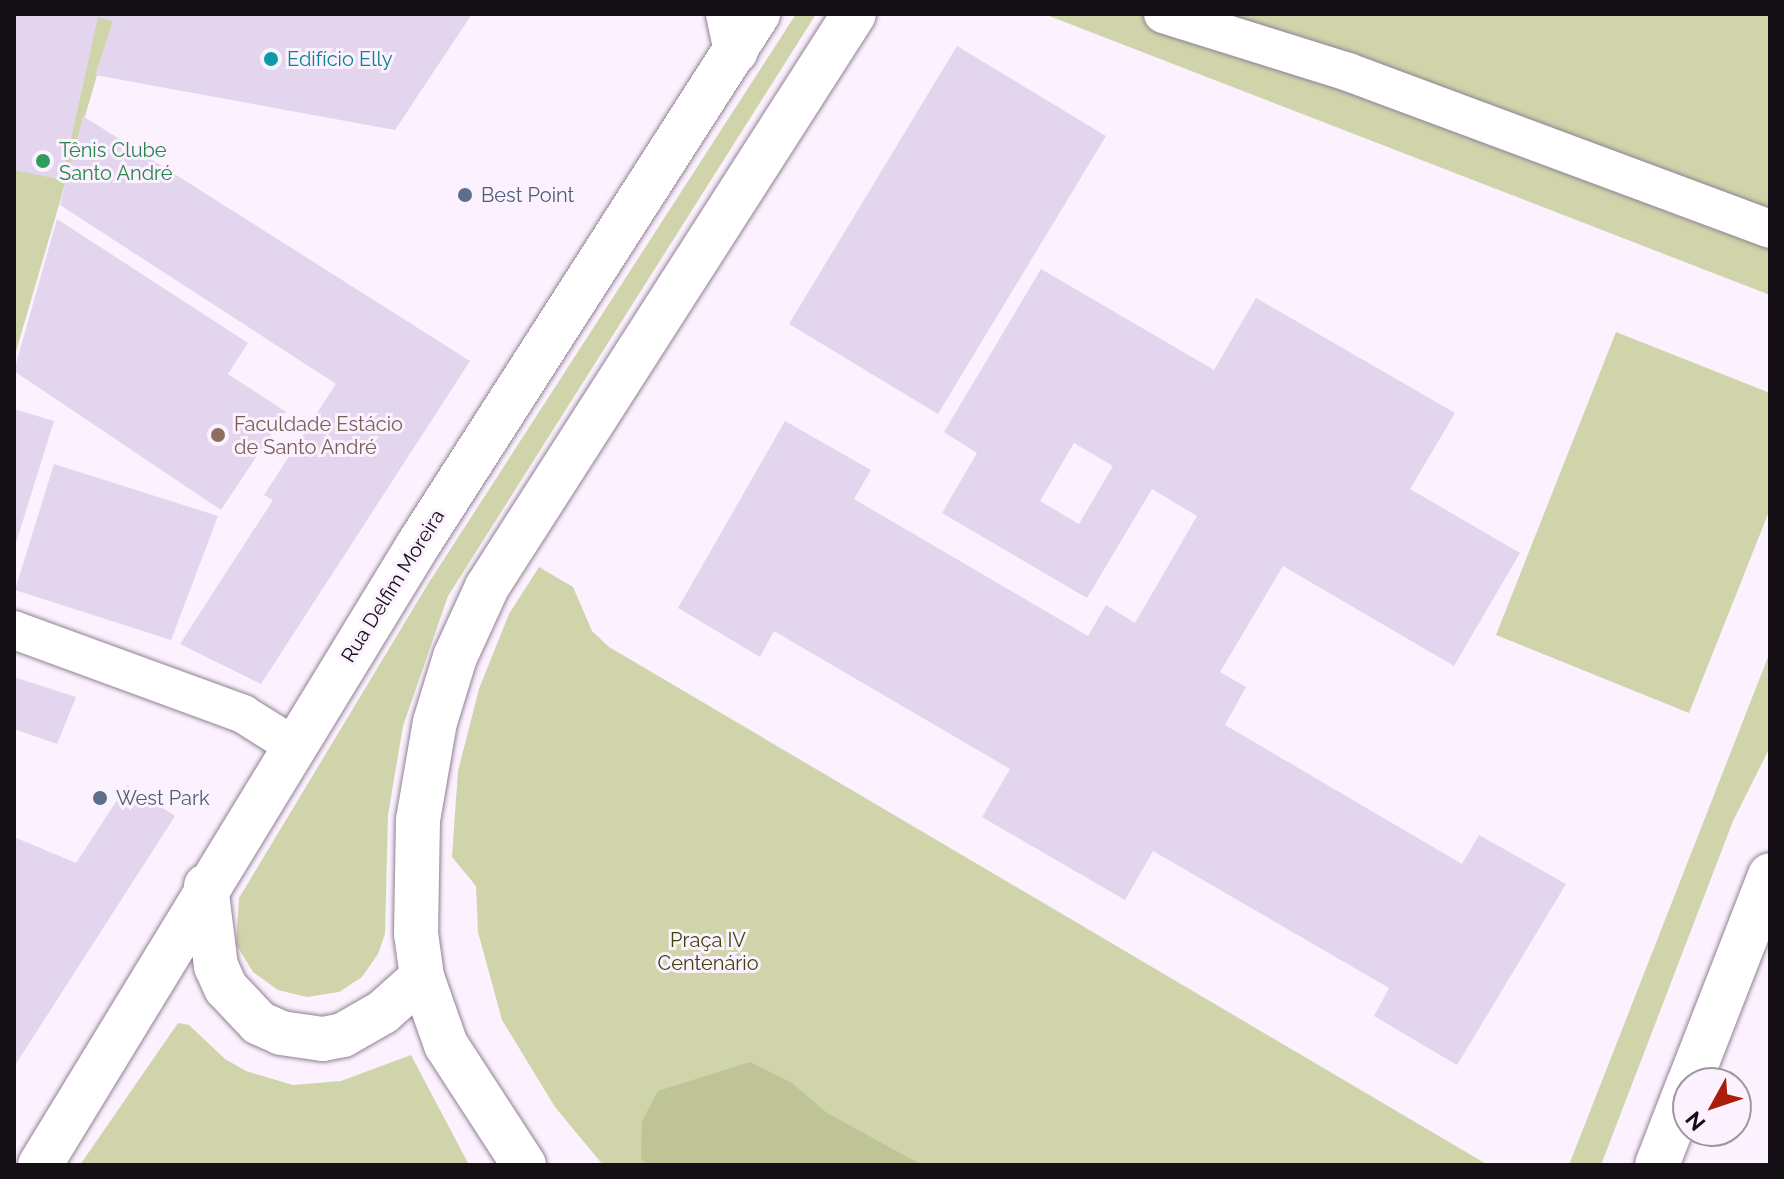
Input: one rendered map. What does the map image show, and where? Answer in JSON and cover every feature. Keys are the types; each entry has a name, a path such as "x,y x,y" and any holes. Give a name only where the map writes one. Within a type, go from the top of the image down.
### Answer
{"main road":[{"name":"Rua Delfim Moreira","path":"40,1165 206,886 732,32 758,14"},
{"path":"524,1165 446,1045 422,977 416,933 418,820 435,722 455,657 487,587 854,14"},
{"path":"1695,1067 1770,875"},
{"path":"206,886 216,966 226,988 259,1023 281,1033 323,1039 343,1035 383,1012 422,977"},
{"path":"1657,1165 1672,1126"}],"street":[{"path":"1163,14 1348,72 1770,229"},
{"path":"14,630 243,714 294,746"}],"green space":[{"name":"Tênis Clube Santo André","path":"14,14 115,14 14,358"},
{"path":"796,14 816,14 448,596 403,726 388,815 385,934 378,954 362,977 339,992 307,997 278,990 253,972 236,944 239,898 428,584"},
{"path":"1044,14 1770,14 1770,295"},
{"path":"1616,332 1770,393 1770,509 1689,713 1496,635"},
{"name":"Praça IV Centenário","path":"539,567 573,587 592,631 609,647 1488,1165 603,1165 555,1107 502,1020 478,932 476,886 452,857 458,771 479,689 509,614"},
{"path":"1770,652 1770,747 1733,821 1601,1165 1569,1165"},
{"path":"178,1023 189,1025 225,1059 246,1071 293,1085 341,1081 411,1055 469,1165 80,1165"},
{"path":"750,1062 792,1083 827,1113 922,1165 647,1165 641,1159 642,1121 658,1091"}],"building":[{"name":"Edifício Elly","path":"14,14 472,14 395,130 95,75 113,21 98,17 62,180 14,170"},
{"path":"957,46 1106,136 938,414 789,324"},
{"path":"83,116 470,361 261,684 180,644 273,500 264,495 336,384 60,205"},
{"path":"57,219 248,343 228,374 286,412 221,510 14,371"},
{"path":"1041,269 1214,370 1256,298 1455,413 1410,489 1520,553 1454,666 1283,566 1220,672 1246,687 1225,725 1462,864 1479,835 1566,884 1457,1065 1374,1016 1389,988 1153,851 1125,900 982,817 1010,769 774,631 760,657 678,608 785,421 871,470 854,499 1088,636 1106,605 1135,623 1197,516 1152,489 1087,598 942,513 977,453 944,432","holes":["1074,443 1113,466 1079,524 1040,501"]},
{"path":"14,409 54,421 15,546 14,546"},
{"path":"54,464 218,516 171,640 15,590"},
{"path":"14,677 76,697 57,744 14,729"},
{"path":"127,785 175,816 14,1067 14,837 76,863"}],"place":[{"name":"Edifício Elly","path":"271,59"},
{"name":"Tênis Clube Santo André","path":"43,161"},
{"name":"Best Point","path":"465,195"},
{"name":"Faculdade Estácio de Santo André","path":"218,435"},
{"name":"West Park","path":"100,798"}]}
